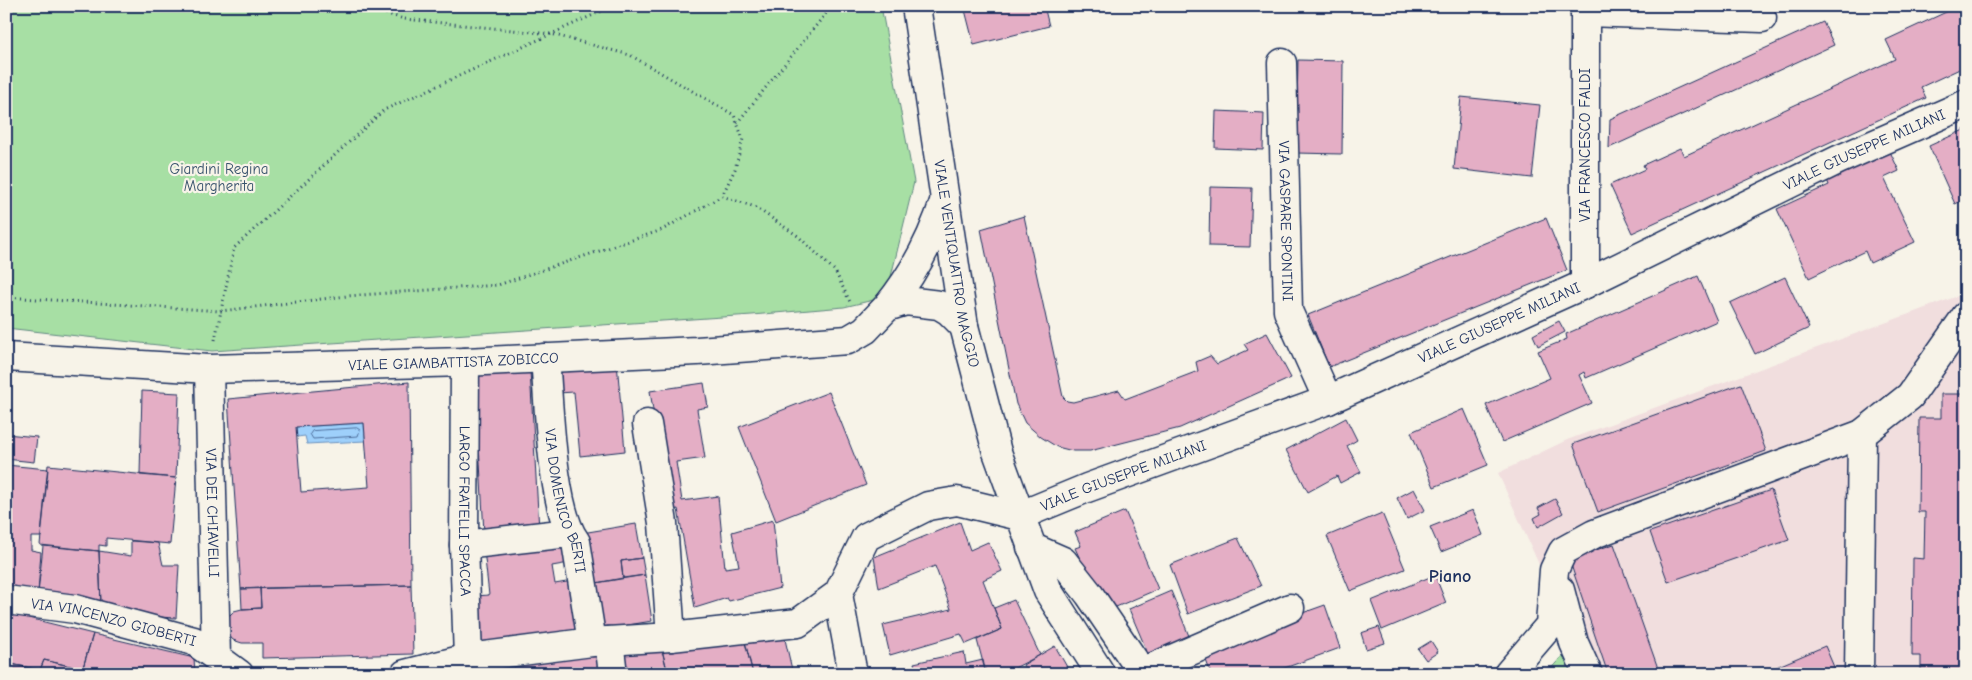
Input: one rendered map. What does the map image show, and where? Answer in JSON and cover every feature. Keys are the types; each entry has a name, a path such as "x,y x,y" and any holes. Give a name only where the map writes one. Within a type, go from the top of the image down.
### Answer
{"street":[{"name":"VIALE VENTIQUATTRO MAGGIO","path":"916,6 964,326 996,452 1048,591 1102,674"},
{"path":"1585,9 1762,18"},
{"name":"VIA FRANCESCO FALDI","path":"1585,9 1585,284"},
{"name":"VIA GASPARE SPONTINI","path":"1282,63 1288,311 1328,400"},
{"name":"VIALE GIUSEPPE MILIANI","path":"1019,516 1087,488 1328,400 1585,284 1838,160 1966,104"},
{"name":"VIALE GIAMBATTISTA ZOBICCO","path":"6,357 208,369 465,362 848,340 865,330 906,284 920,262 931,239 945,199"},
{"path":"887,307 906,301 939,304 964,326"},
{"path":"1508,674 1550,625 1554,570 1563,551 1594,534 1862,434 1910,396 1966,316"},
{"name":"VIA DOMENICO BERTI","path":"545,358 556,480 569,533 576,542 600,642 613,674"},
{"name":"LARGO FRATELLI SPACCA","path":"465,362 464,545 468,658"},
{"name":"VIA DEI CHIAVELLI","path":"208,369 216,657"},
{"path":"647,424 663,523 671,637"},
{"path":"1859,674 1862,434"},
{"path":"405,674 468,658 600,642 671,637 798,623 838,594 866,537 928,506 957,501 1019,516"},
{"path":"464,545 569,533"},
{"path":"1031,547 1063,561 1090,594 1142,673 1290,608"},
{"path":"1554,570 1574,643 1588,674"},
{"path":"838,594 853,674"},
{"name":"VIA VINCENZO GIOBERTI","path":"6,600 75,610 194,641 238,673"}],"path":[{"path":"6,297 222,311 347,296 498,285 662,230 722,196 735,170 742,139 734,115 630,55 551,34 404,19 360,6"},
{"path":"208,369 222,311 234,248 384,110 613,6"},
{"path":"737,124 832,6"},
{"path":"722,196 755,208 798,236 834,271 865,330"}],"shaded area":[{"path":"1966,293 1966,674 1588,674 1498,473 1567,440"}],"green space":[{"name":"Giardini Regina Margherita","path":"6,6 881,6 914,182 886,297 844,307 752,315 212,351 6,328"},
{"path":"1574,643 1588,674 1546,674"}],"water":[{"path":"364,423 365,441 307,444 305,436 297,437 296,427"}],"building":[{"path":"964,6 1044,6 1049,26 974,45"},
{"path":"1962,6 1966,14 1966,66 1921,87 1926,98 1632,233 1610,185 1645,169 1643,165 1680,148 1684,156 1895,59 1886,40"},
{"path":"1823,22 1834,45 1609,148 1610,119"},
{"path":"1298,60 1343,61 1342,154 1296,153"},
{"path":"1461,97 1540,105 1532,178 1454,169"},
{"path":"1216,111 1264,113 1263,150 1215,148"},
{"path":"1966,129 1966,199 1955,204 1929,146"},
{"path":"1887,145 1899,171 1884,178 1915,242 1870,263 1865,251 1809,278 1777,209 1829,185 1825,175"},
{"path":"1210,187 1252,188 1250,247 1209,246"},
{"path":"1024,216 1063,397 1067,401 1073,402 1119,390 1125,399 1198,371 1196,362 1210,356 1217,364 1248,350 1244,344 1267,333 1291,378 1180,428 1090,451 1073,451 1057,447 1041,437 1025,423 1016,404 981,229"},
{"path":"1546,218 1567,270 1329,367 1308,315"},
{"path":"1698,276 1717,321 1586,378 1584,372 1579,375 1592,403 1502,442 1486,405 1550,378 1538,351 1567,339 1566,334"},
{"path":"1785,277 1809,328 1755,354 1730,303"},
{"path":"1559,321 1565,332 1538,346 1533,335"},
{"path":"617,363 625,451 580,456 574,392 558,393 555,369"},
{"path":"530,371 539,530 484,533 475,374"},
{"path":"409,382 411,585 241,589 228,399","holes":["364,423 369,487 301,492 296,427"]},
{"path":"704,383 708,407 697,409 705,458 676,462 682,501 718,496 725,568 739,566 732,532 773,520 780,588 729,601 727,598 695,608 678,509 669,511 650,391"},
{"path":"1741,384 1766,451 1598,512 1573,444"},
{"path":"142,391 179,393 176,478 140,475"},
{"path":"829,392 866,485 776,521 739,427"},
{"path":"1941,394 1966,394 1966,674 1921,674 1921,656 1912,656 1913,558 1924,559 1925,512 1918,512 1919,418 1941,418"},
{"path":"1464,409 1488,465 1434,487 1411,432"},
{"path":"1346,418 1357,440 1347,446 1361,472 1340,483 1337,476 1308,492 1286,450"},
{"path":"6,434 37,437 34,462 6,459"},
{"path":"6,465 48,469 41,537 31,537 31,550 41,552 38,593 6,588"},
{"path":"48,465 176,478 170,544 106,538 106,546 99,545 99,551 40,545"},
{"path":"1414,489 1425,510 1407,519 1397,498"},
{"path":"1771,490 1789,540 1668,582 1650,532"},
{"path":"1555,499 1563,513 1538,527 1534,518 1541,514 1538,508"},
{"path":"1473,510 1483,535 1441,552 1430,527"},
{"path":"1125,511 1158,589 1109,610 1095,579 1090,581 1075,548 1081,546 1075,532"},
{"path":"1382,513 1405,569 1350,591 1327,536"},
{"path":"960,522 970,550 988,542 1002,571 983,580 1002,629 966,644 961,634 890,655 883,625 951,609 935,566 879,588 874,557"},
{"path":"636,524 642,558 621,561 623,578 590,584 582,533"},
{"path":"1238,538 1261,586 1188,614 1170,565"},
{"path":"131,541 158,543 163,565 179,565 176,618 142,616 101,605 99,551 131,556"},
{"path":"566,543 569,563 552,566 555,584 572,581 581,629 478,646 476,596 489,595 484,550"},
{"path":"1614,544 1660,674 1608,674 1569,559"},
{"path":"43,546 99,551 101,605 38,593"},
{"path":"642,558 645,575 623,578 621,561"},
{"path":"645,575 652,621 598,630 590,584"},
{"path":"1435,575 1446,603 1382,630 1371,601"},
{"path":"411,585 413,654 262,658 262,643 242,643 233,640 227,633 229,616 234,611 261,608 260,588"},
{"path":"260,588 261,608 242,609 241,589"},
{"path":"1171,591 1193,646 1152,663 1129,609"},
{"path":"1014,600 1040,655 1003,674 986,674 977,640 1002,629 994,608"},
{"path":"1325,605 1340,648 1268,674 1211,674 1202,649"},
{"path":"8,613 93,634 81,674 73,673 74,667 44,660 40,670 6,663"},
{"path":"1379,627 1385,643 1366,649 1361,633"},
{"path":"93,634 194,658 195,674 81,674"},
{"path":"784,635 793,674 753,674 744,638"},
{"path":"744,638 753,674 668,674 661,646"},
{"path":"1431,641 1438,652 1426,660 1418,649"},
{"path":"661,646 668,674 617,674 615,650"},
{"path":"1055,646 1071,674 1028,674 1023,665"},
{"path":"1825,646 1837,674 1760,674"},
{"path":"597,651 603,674 516,674 514,666"},
{"path":"964,652 966,664 983,660 986,674 906,674 916,671 914,663"},
{"path":"44,660 74,667 74,674 6,674 6,663 40,670"},
{"path":"486,665 490,674 456,674"}],"district":[{"name":"Piano","path":"1450,576"}]}
